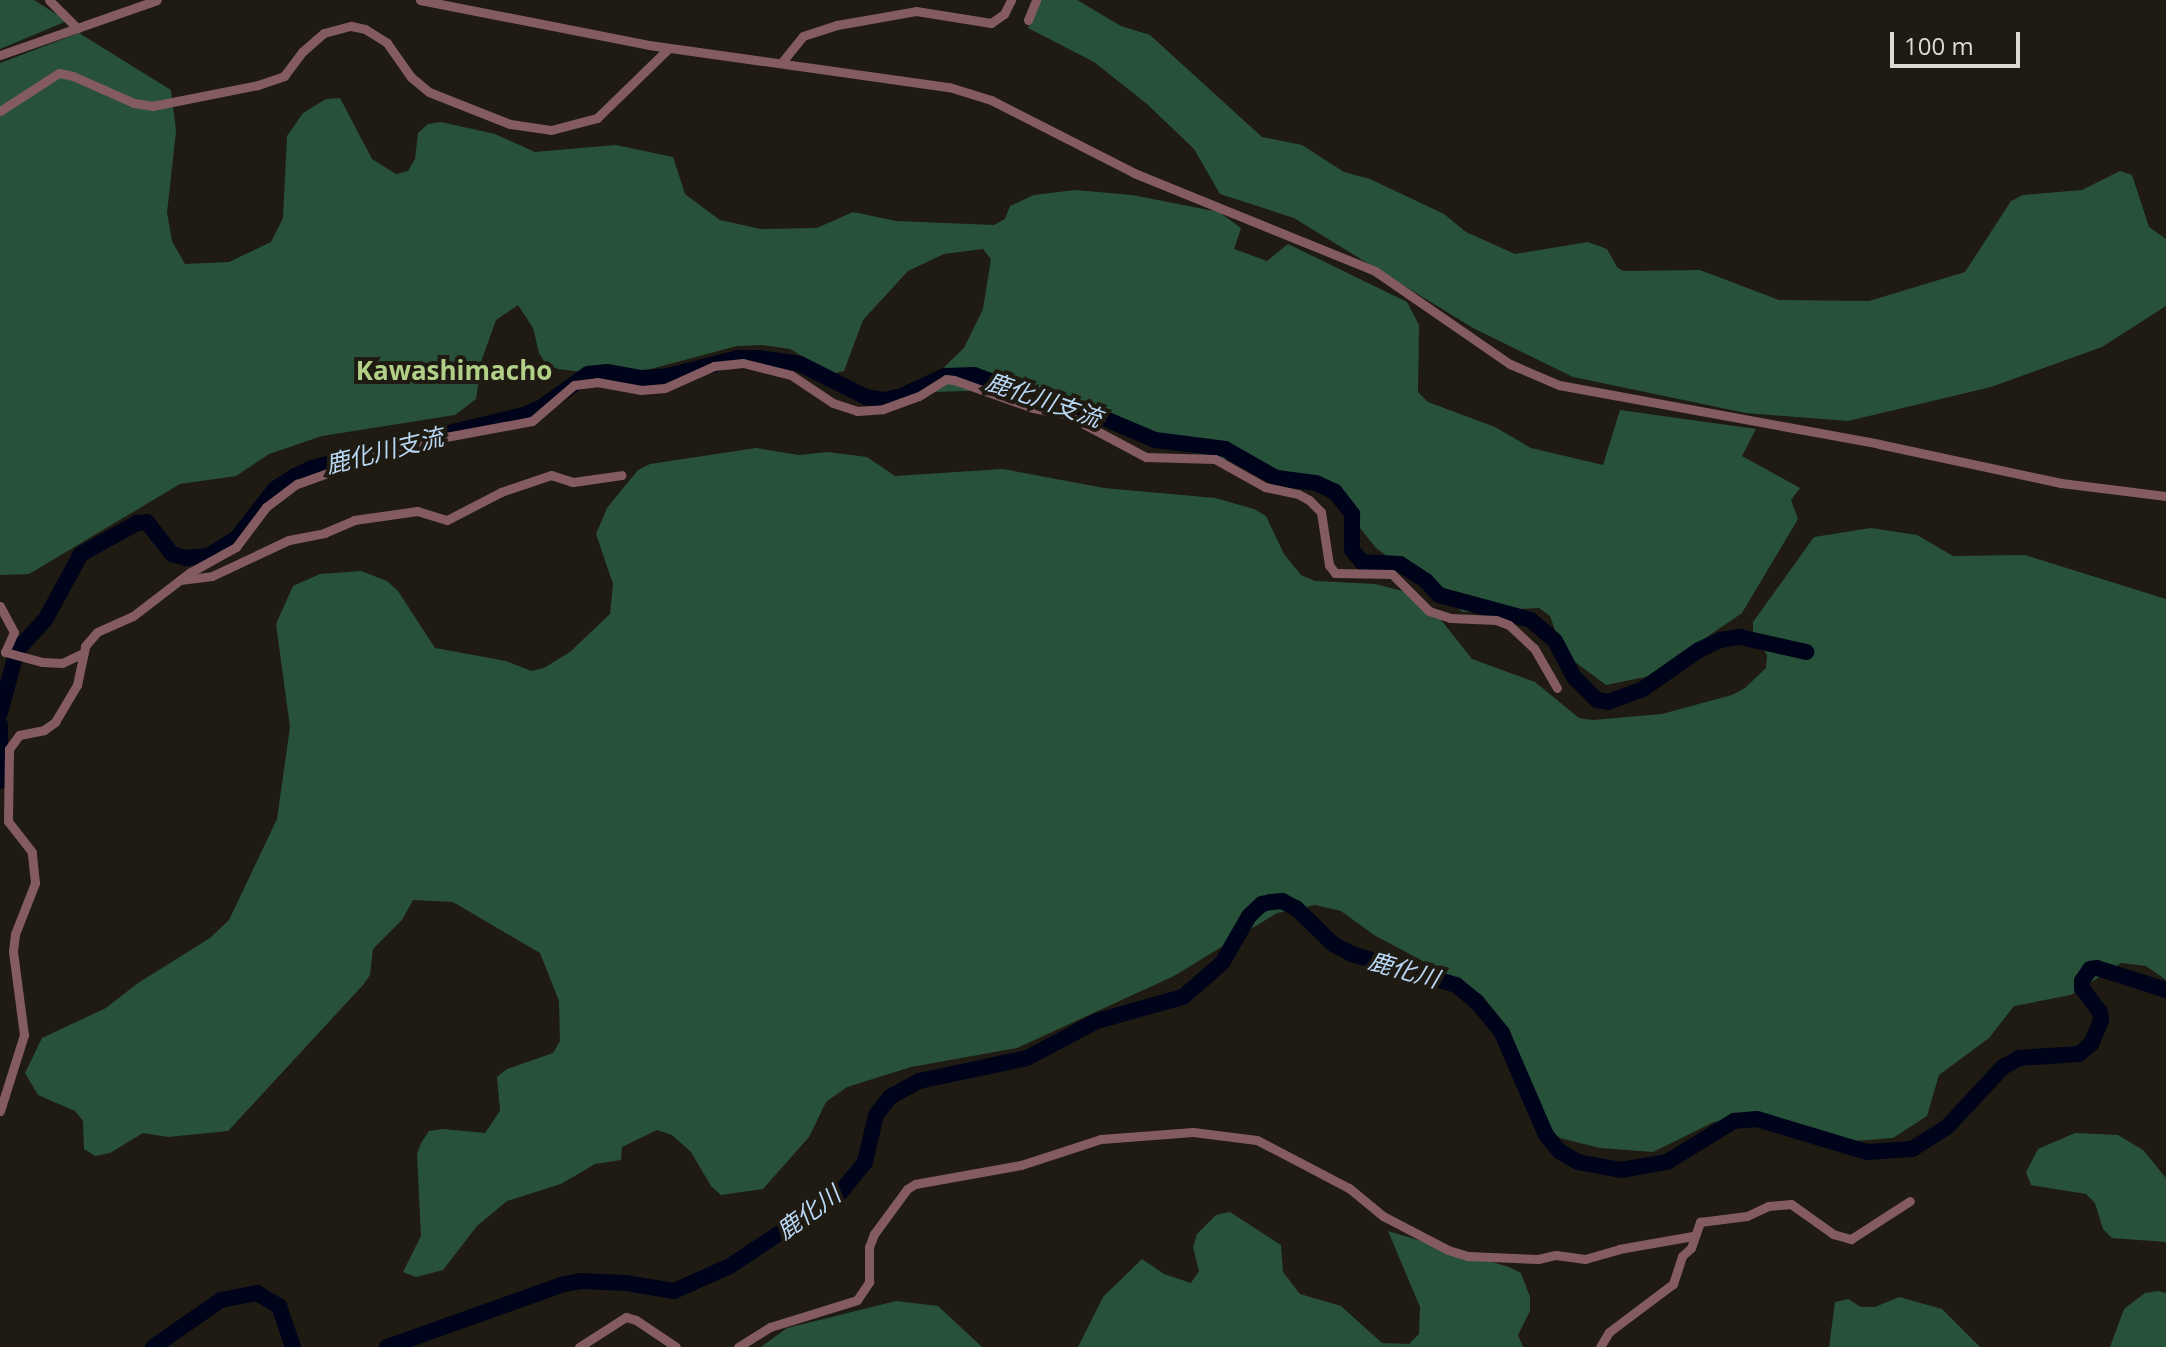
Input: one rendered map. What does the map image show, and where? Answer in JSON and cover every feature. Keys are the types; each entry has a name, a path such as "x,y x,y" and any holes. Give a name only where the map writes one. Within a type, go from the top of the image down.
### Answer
{"street":[{"path":"49,0 77,28"},
{"path":"0,55 157,0"},
{"path":"420,0 669,48 936,84 991,100 1134,173 1375,271 1510,364 1576,391 1879,444 2090,489 2166,496"},
{"path":"782,62 803,36 837,25 916,11 991,23 1004,14 1011,0"},
{"path":"1028,20 1036,0"},
{"path":"0,111 59,73 152,106 258,85 284,76 302,52 324,33 351,26 365,29 387,43 411,77 429,92 510,124 551,130 597,118 669,48"},
{"path":"0,606 14,632 5,652 22,658 62,663 81,654 97,632 133,616 178,580 236,547 278,496 330,469 408,444 532,421 574,385 597,382 641,390 665,388 714,366 743,363 791,375 833,403 857,411 883,409 919,396 946,379 954,380 1033,408 1065,414 1146,457 1215,459 1265,487 1298,494 1309,500 1321,512 1329,565 1335,573 1392,574 1429,611 1450,618 1496,620 1509,625 1534,648 1557,688"},
{"path":"178,580 212,576 289,540 324,533 354,520 417,511 447,520 501,492 551,475 573,482 622,475"},
{"path":"0,1111 24,1035 13,951 15,934 35,883 32,852 8,821 9,749 19,735 44,730 55,722 77,685 81,654"},
{"path":"738,1347 770,1327 857,1300 869,1282 869,1247 874,1234 907,1189 915,1184 1021,1165 1101,1139 1193,1132 1257,1140 1349,1188 1395,1223 1448,1250 1468,1256 1538,1259 1556,1255 1585,1259 1619,1249 1693,1236"},
{"path":"1600,1347 1609,1332 1673,1284 1700,1222 1747,1216 1768,1206 1791,1204 1833,1234 1851,1239 1861,1236 1910,1201"},
{"path":"579,1347 626,1317 636,1320 676,1347"}],"green space":[{"path":"0,0 34,0 67,21 0,49"},
{"path":"1040,0 1077,0 1121,26 1150,35 1262,137 1302,145 1344,172 1370,179 1444,214 1466,232 1515,254 1588,242 1607,249 1617,267 1623,271 1700,270 1779,300 1869,301 1965,272 2011,201 2023,195 2082,190 2120,171 2132,175 2149,227 2166,239 2166,306 2102,347 1991,387 1848,421 1746,413 1573,377 1473,328 1294,218 1220,194 1194,149 1147,104 1094,62 1028,28"},
{"path":"79,33 171,90 176,131 167,213 172,241 185,264 229,262 271,242 283,218 287,136 303,113 326,99 340,98 372,159 396,174 408,171 415,159 418,133 428,124 441,122 495,134 535,152 616,145 673,157 685,194 720,220 761,229 817,228 853,212 896,221 994,225 1005,219 1010,206 1034,195 1075,190 1132,195 1219,212 1241,228 1234,249 1267,261 1288,244 1407,302 1419,325 1418,392 1428,402 1495,427 1531,448 1603,465 1620,410 1756,429 1742,456 1800,488 1791,500 1798,519 1742,613 1650,676 1606,685 1563,653 1550,616 1539,608 1463,612 1376,548 1360,528 1343,493 1320,478 1182,451 1084,403 1000,390 931,392 921,383 935,376 964,348 983,309 991,259 983,249 944,254 908,271 863,320 844,371 832,374 790,349 762,345 737,346 643,371 598,374 558,369 546,364 539,353 533,328 518,305 496,320 482,359 476,399 455,415 322,436 269,454 236,476 180,484 29,574 0,575 0,63"},
{"path":"756,448 799,455 827,452 867,457 895,476 1003,469 1104,488 1215,498 1254,509 1266,516 1284,554 1301,575 1315,581 1375,584 1403,591 1438,616 1472,659 1535,682 1579,718 1593,720 1662,714 1732,695 1745,688 1766,668 1767,655 1753,634 1753,622 1814,537 1871,528 1917,535 1953,556 2025,555 2166,599 2166,980 2146,966 2121,963 2071,995 2014,1006 1989,1038 1939,1075 1927,1116 1893,1138 1817,1144 1769,1124 1741,1119 1714,1122 1653,1152 1600,1148 1560,1138 1539,1121 1531,1097 1476,1000 1445,973 1374,935 1341,911 1315,905 1277,913 1174,976 1017,1048 911,1067 847,1087 826,1102 809,1137 763,1189 721,1195 711,1186 691,1152 672,1135 657,1130 622,1147 621,1160 595,1164 561,1184 507,1201 477,1226 443,1270 416,1277 403,1272 421,1236 417,1154 421,1143 429,1131 443,1129 485,1133 500,1111 497,1077 507,1069 553,1053 560,1041 559,1001 540,953 453,902 413,900 402,920 373,949 370,975 363,985 228,1131 168,1137 143,1133 110,1153 95,1156 84,1149 83,1121 75,1111 38,1095 25,1073 42,1038 106,1008 138,983 210,938 229,920 277,819 290,727 276,624 293,586 320,574 361,571 387,581 398,591 435,648 506,661 531,671 544,668 570,652 610,614 613,584 596,534 607,508 638,470 650,464"},
{"path":"2075,1133 2118,1135 2143,1150 2166,1178 2166,1242 2112,1238 2103,1229 2095,1203 2086,1194 2031,1185 2026,1172 2038,1149"},
{"path":"1230,1212 1281,1245 1283,1272 1300,1294 1341,1306 1382,1343 1409,1344 1419,1334 1420,1307 1388,1231 1509,1267 1521,1273 1530,1297 1530,1311 1518,1335 1523,1347 1078,1347 1103,1297 1142,1259 1164,1274 1191,1283 1199,1271 1193,1247 1197,1234 1216,1215"},
{"path":"2145,1293 2166,1293 2166,1347 2110,1347 2124,1309"},
{"path":"1899,1297 1942,1309 1980,1347 1829,1347 1835,1302 1848,1299 1861,1307 1875,1307"},
{"path":"896,1301 938,1306 982,1347 761,1347 787,1328"}],"waterway":[{"name":"鹿化川支流","path":"432,437 527,414 588,374 607,372 641,378 668,376 738,358 760,358 800,364 866,397 883,400 899,397 945,376 974,375 1048,402 1082,409 1155,440 1225,449 1276,478 1316,483 1335,492 1352,514 1352,550 1362,562 1400,564 1426,581 1439,595 1531,620 1555,641 1574,677 1597,700 1608,702 1643,689 1699,650 1720,640 1740,637 1806,652"},
{"name":"鹿化川支流","path":"0,713 17,650 45,620 81,554 137,523 147,522 172,554 186,558 208,556 237,538 275,489 295,476 312,468 394,446"},
{"name":"鹿化川支流","path":"0,725 0,781"},
{"name":"鹿化川","path":"387,1347 564,1284 581,1281 626,1283 674,1291 730,1266 840,1193 865,1162 876,1115 890,1097 919,1081 1027,1058 1097,1021 1183,997 1222,963 1249,916 1262,904 1271,902 1282,901 1296,908 1333,944 1352,954 1456,985 1477,1002 1502,1033 1546,1135 1559,1151 1578,1162 1621,1170 1667,1162 1734,1121 1757,1119 1867,1152 1912,1149 1947,1127 2003,1067 2019,1058 2079,1054 2091,1044 2101,1020 2100,1012 2082,988 2082,981 2090,969 2097,968 2166,990"},
{"name":"鹿化川","path":"153,1347 221,1300 257,1293 279,1306 293,1347"}],"district":[{"name":"Kawashimacho","path":"454,371"}]}
